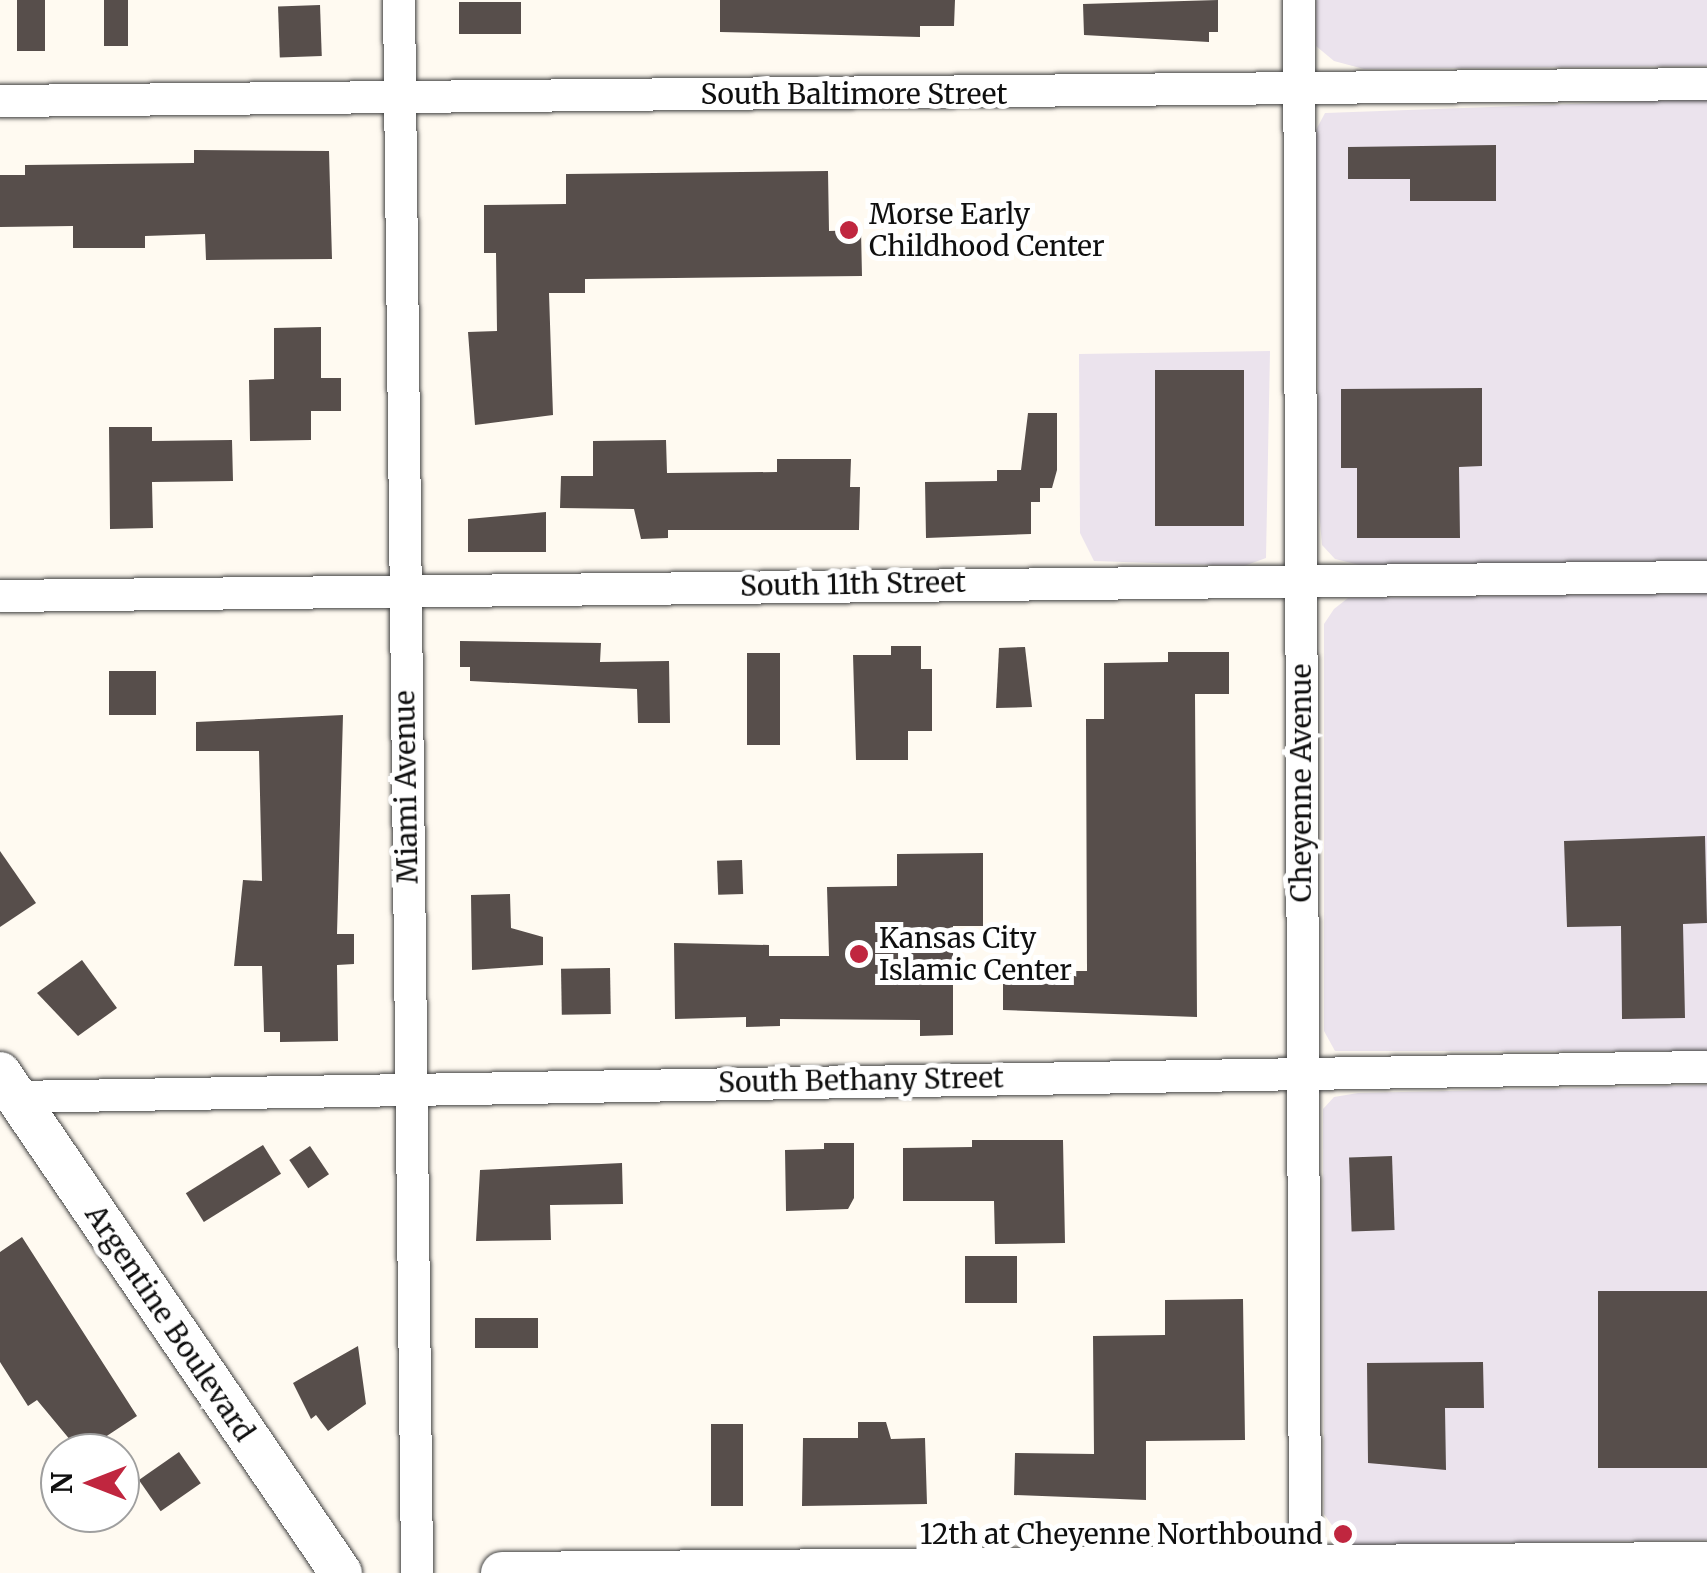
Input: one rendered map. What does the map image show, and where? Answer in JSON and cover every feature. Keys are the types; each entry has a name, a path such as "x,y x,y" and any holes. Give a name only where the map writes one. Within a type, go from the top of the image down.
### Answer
{"street":[{"name":"Miami Avenue","path":"399,0 416,1573"},
{"name":"Cheyenne Avenue","path":"1299,0 1306,1567"},
{"name":"South Baltimore Street","path":"0,101 1707,84"},
{"name":"South 11th Street","path":"0,596 404,588 1707,576"},
{"name":"South Bethany Street","path":"8,1085 409,1088 1707,1066"},
{"name":"Argentine Boulevard","path":"8,1085 341,1573"},
{"path":"502,1573 1707,1563"}],"shaded area":[{"path":"1316,0 1707,0 1707,66 1364,69 1334,61 1316,46"},
{"path":"1707,99 1707,562 1364,566 1335,559 1322,545 1319,510 1316,130 1325,113"},
{"path":"1270,351 1266,558 1244,566 1094,561 1080,533 1079,354"},
{"path":"1707,593 1707,1051 1335,1051 1324,1031 1324,624 1334,609 1348,598"},
{"path":"1707,1085 1707,1540 1346,1545 1324,1514 1323,1109 1334,1097 1358,1093"}],"building":[{"path":"17,0 45,0 45,51 17,51"},
{"path":"104,0 128,0 128,46 104,46"},
{"path":"720,0 955,0 954,26 920,26 920,37 720,32"},
{"path":"1218,0 1218,32 1209,32 1209,42 1084,35 1083,4"},
{"path":"459,2 521,2 521,34 459,34"},
{"path":"320,5 322,56 280,57 278,6"},
{"path":"1496,145 1496,201 1410,201 1410,179 1348,179 1348,147"},
{"path":"194,150 329,151 332,259 206,260 205,234 145,236 145,248 73,248 73,226 0,227 0,175 25,175 25,165 194,163"},
{"path":"828,171 829,231 861,230 862,276 585,279 585,293 549,293 553,415 475,425 468,332 497,331 496,253 484,253 484,205 566,204 566,174"},
{"path":"321,327 321,378 341,378 341,411 311,411 311,440 250,441 249,380 274,379 274,328"},
{"path":"1155,370 1244,370 1244,526 1155,526"},
{"path":"1482,388 1482,466 1459,467 1460,538 1357,538 1357,468 1341,468 1341,389"},
{"path":"1028,413 1057,413 1057,470 1052,488 1040,488 1040,502 1031,502 1031,534 926,538 925,482 997,481 997,470 1021,470"},
{"path":"109,427 152,427 152,441 232,440 233,481 152,482 153,528 110,529"},
{"path":"666,440 667,473 777,472 777,459 851,459 850,487 860,487 859,530 668,530 668,538 641,539 634,509 560,508 561,476 593,476 593,441"},
{"path":"546,512 546,552 468,552 468,519"},
{"path":"460,641 601,643 600,662 669,661 670,723 638,723 637,689 470,681 470,667 460,667"},
{"path":"891,646 921,646 921,669 932,669 932,731 908,731 908,760 856,760 853,655 891,655"},
{"path":"1025,647 1032,707 996,708 999,648"},
{"path":"1168,652 1229,652 1229,694 1195,694 1197,1017 1003,1010 1003,971 1087,971 1086,719 1104,719 1104,663 1168,662"},
{"path":"747,653 780,653 780,745 747,745"},
{"path":"109,671 156,671 156,715 109,715"},
{"path":"343,715 337,934 354,934 354,964 337,965 338,1041 280,1042 280,1032 264,1032 262,966 234,966 243,880 262,881 259,751 196,751 196,722"},
{"path":"1705,836 1707,923 1683,924 1685,1018 1622,1019 1621,926 1567,927 1564,841"},
{"path":"0,851 36,903 0,927"},
{"path":"983,853 983,926 953,926 953,1035 920,1036 920,1020 780,1019 780,1026 746,1027 746,1017 675,1019 674,943 769,945 769,956 829,956 827,887 897,886 897,854"},
{"path":"742,860 743,894 718,895 717,861"},
{"path":"510,894 511,928 543,937 543,965 472,970 471,895"},
{"path":"82,960 117,1008 78,1036 37,993"},
{"path":"610,968 611,1014 562,1015 561,969"},
{"path":"972,1140 1063,1140 1065,1243 995,1244 994,1201 903,1201 903,1148 972,1147"},
{"path":"824,1143 854,1143 854,1198 848,1209 786,1211 785,1150 824,1149"},
{"path":"263,1145 281,1174 204,1222 186,1193"},
{"path":"310,1146 329,1174 308,1188 289,1160"},
{"path":"1392,1156 1395,1230 1352,1231 1349,1158"},
{"path":"622,1163 623,1204 550,1205 551,1240 476,1241 480,1170"},
{"path":"22,1237 137,1416 111,1433 64,1433 37,1400 28,1406 0,1362 0,1252"},
{"path":"965,1256 1017,1256 1017,1303 965,1303"},
{"path":"1598,1291 1707,1291 1707,1468 1598,1468"},
{"path":"1243,1299 1245,1440 1146,1441 1146,1500 1014,1495 1015,1453 1094,1454 1093,1336 1165,1335 1165,1300"},
{"path":"475,1318 538,1318 538,1348 475,1348"},
{"path":"358,1346 366,1404 328,1431 316,1415 311,1419 293,1383"},
{"path":"1483,1362 1484,1408 1445,1408 1446,1470 1368,1463 1367,1363"},
{"path":"858,1422 886,1422 891,1439 925,1438 927,1504 802,1506 803,1438 858,1438"},
{"path":"711,1424 743,1424 743,1506 711,1506"},
{"path":"179,1452 201,1483 161,1511 140,1479"}],"place":[{"name":"Morse Early Childhood Center","path":"849,230"},
{"name":"Kansas City Islamic Center","path":"859,954"},
{"name":"12th at Cheyenne Northbound","path":"1343,1534"}]}
